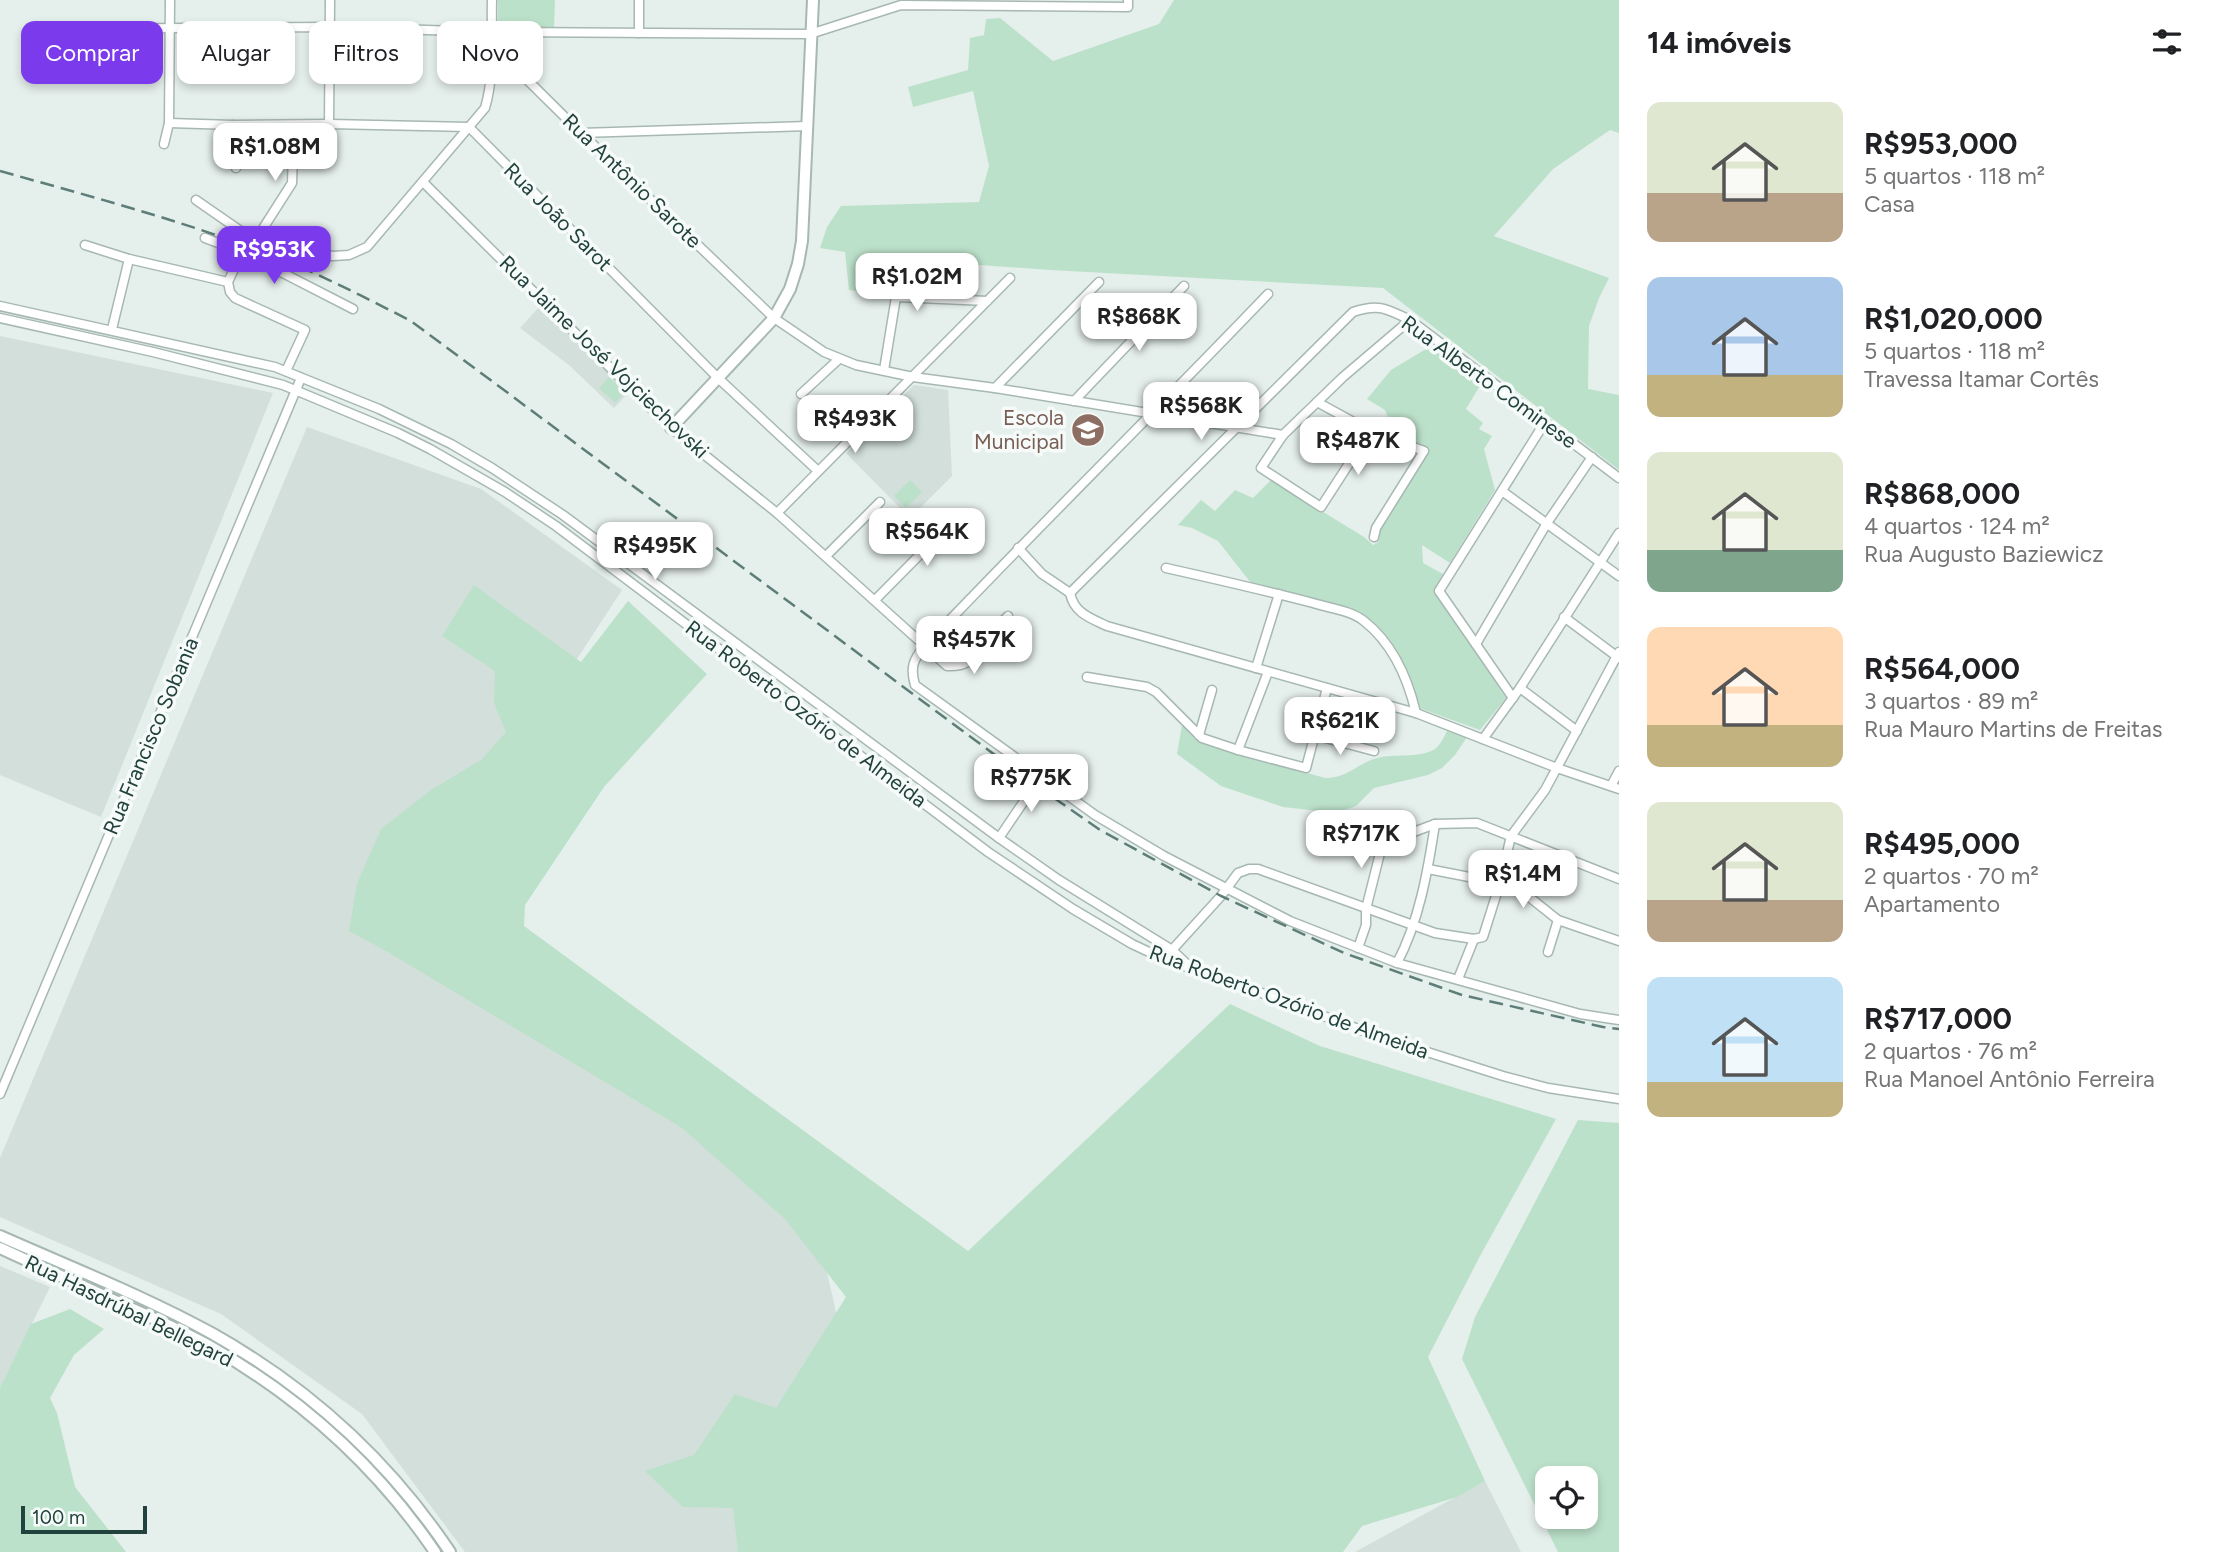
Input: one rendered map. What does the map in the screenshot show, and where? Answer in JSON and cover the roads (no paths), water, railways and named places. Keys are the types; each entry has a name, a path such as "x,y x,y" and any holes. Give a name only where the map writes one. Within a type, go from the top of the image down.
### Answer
{"street":[{"path":"164,144 169,123 170,0"},
{"path":"329,21 330,0"},
{"path":"491,21 492,0"},
{"path":"639,0 639,33"},
{"path":"671,428 774,318 790,289 802,241 813,0"},
{"path":"543,32 810,34 901,5 1128,3"},
{"path":"163,27 309,27"},
{"path":"329,84 329,124"},
{"path":"195,200 255,241 332,256 348,255 368,247 485,108 489,84"},
{"name":"Rua Antônio Sarote","path":"532,84 774,318 824,352 839,359 913,377 1283,435"},
{"path":"169,123 469,127"},
{"path":"233,125 236,168"},
{"path":"286,371 304,330 235,298 230,292 229,282 242,252 255,241 292,183 294,125"},
{"path":"581,132 807,126"},
{"name":"Rua João Sarot","path":"469,127 718,378 818,471"},
{"name":"Rua Jaime José Vojciechovski","path":"423,182 671,428 827,556 947,666 960,667 973,660 985,639 1008,616"},
{"path":"205,238 242,252 352,309"},
{"path":"85,245 129,259 229,282"},
{"path":"112,329 129,259"},
{"path":"777,513 1010,278"},
{"path":"995,388 1099,282"},
{"path":"1074,401 1184,286"},
{"path":"1268,294 1154,413 1018,548 915,657 911,672 915,685 1095,815 1226,890 1290,921 1396,963 1580,1014 1619,1020"},
{"path":"884,370 895,297 987,301"},
{"path":"0,306 266,364 417,426 492,468 563,515 999,838 1059,880 1172,950 1192,969"},
{"name":"Rua Alberto Cominese","path":"1237,426 1353,312 1369,306 1383,307 1410,320 1619,478"},
{"name":"Rua Roberto Ozório de Almeida","path":"0,318 171,356 296,390 411,439 486,480 556,526 1009,867 1149,953 1380,1037 1503,1076 1562,1091 1619,1099"},
{"path":"57,331 61,319"},
{"path":"1370,431 1321,507 1261,468 1283,435 1343,377 1410,320"},
{"path":"171,356 175,343"},
{"path":"801,394 839,359"},
{"name":"Rua Francisco Sobania","path":"0,1094 301,378"},
{"path":"327,403 332,390"},
{"path":"1317,402 1370,431 1424,451 1376,528 1374,537"},
{"path":"1513,698 1440,591 1545,422"},
{"path":"411,439 417,426"},
{"path":"1070,593 1237,426"},
{"path":"1476,644 1547,523 1592,457"},
{"path":"486,480 492,468"},
{"path":"1502,491 1619,576"},
{"path":"531,509 538,498"},
{"path":"827,556 880,502"},
{"path":"556,526 563,515"},
{"path":"875,600 958,516"},
{"path":"1483,739 1520,688 1619,533"},
{"path":"1018,548 1042,574 1070,593 1072,603 1085,615 1107,626 1416,713 1557,768 1615,787 1619,771"},
{"path":"1166,568 1279,594 1348,612 1361,618 1384,642 1396,660 1406,678 1416,713"},
{"path":"1256,668 1279,594"},
{"path":"1172,950 1238,873 1249,869 1258,869 1435,933 1480,939 1485,934 1511,836 1536,803 1557,768 1618,655 1564,617"},
{"path":"712,643 720,632"},
{"path":"744,667 752,657"},
{"path":"1238,750 1268,672"},
{"path":"1087,677 1147,687 1156,692 1202,738 1306,768 1327,688"},
{"path":"1520,688 1577,731"},
{"path":"1199,735 1212,690"},
{"path":"1314,735 1374,751"},
{"path":"999,838 1041,776"},
{"path":"1358,948 1366,925 1366,909 1384,844 1435,824 1477,823 1619,879"},
{"path":"1396,963 1408,942 1428,869 1435,824"},
{"path":"1428,869 1500,883 1523,892 1558,920 1619,941"},
{"path":"1548,952 1558,920"},
{"path":"1458,979 1474,939"},
{"name":"Rua Hasdrúbal Bellegard","path":"0,1236 189,1322 238,1349 286,1381 323,1409 375,1457 408,1494 450,1552"},
{"name":"Rua Hasdrúbal Bellegard","path":"0,1248 194,1337 269,1383 327,1428 371,1470 435,1552"}],"railway":[{"path":"0,171 154,215 230,240 305,269 411,321 1034,784 1100,830 1221,896 1344,953 1462,995 1619,1029"}],"place":[{"name":"Escola Municipal","path":"1088,430"}]}
